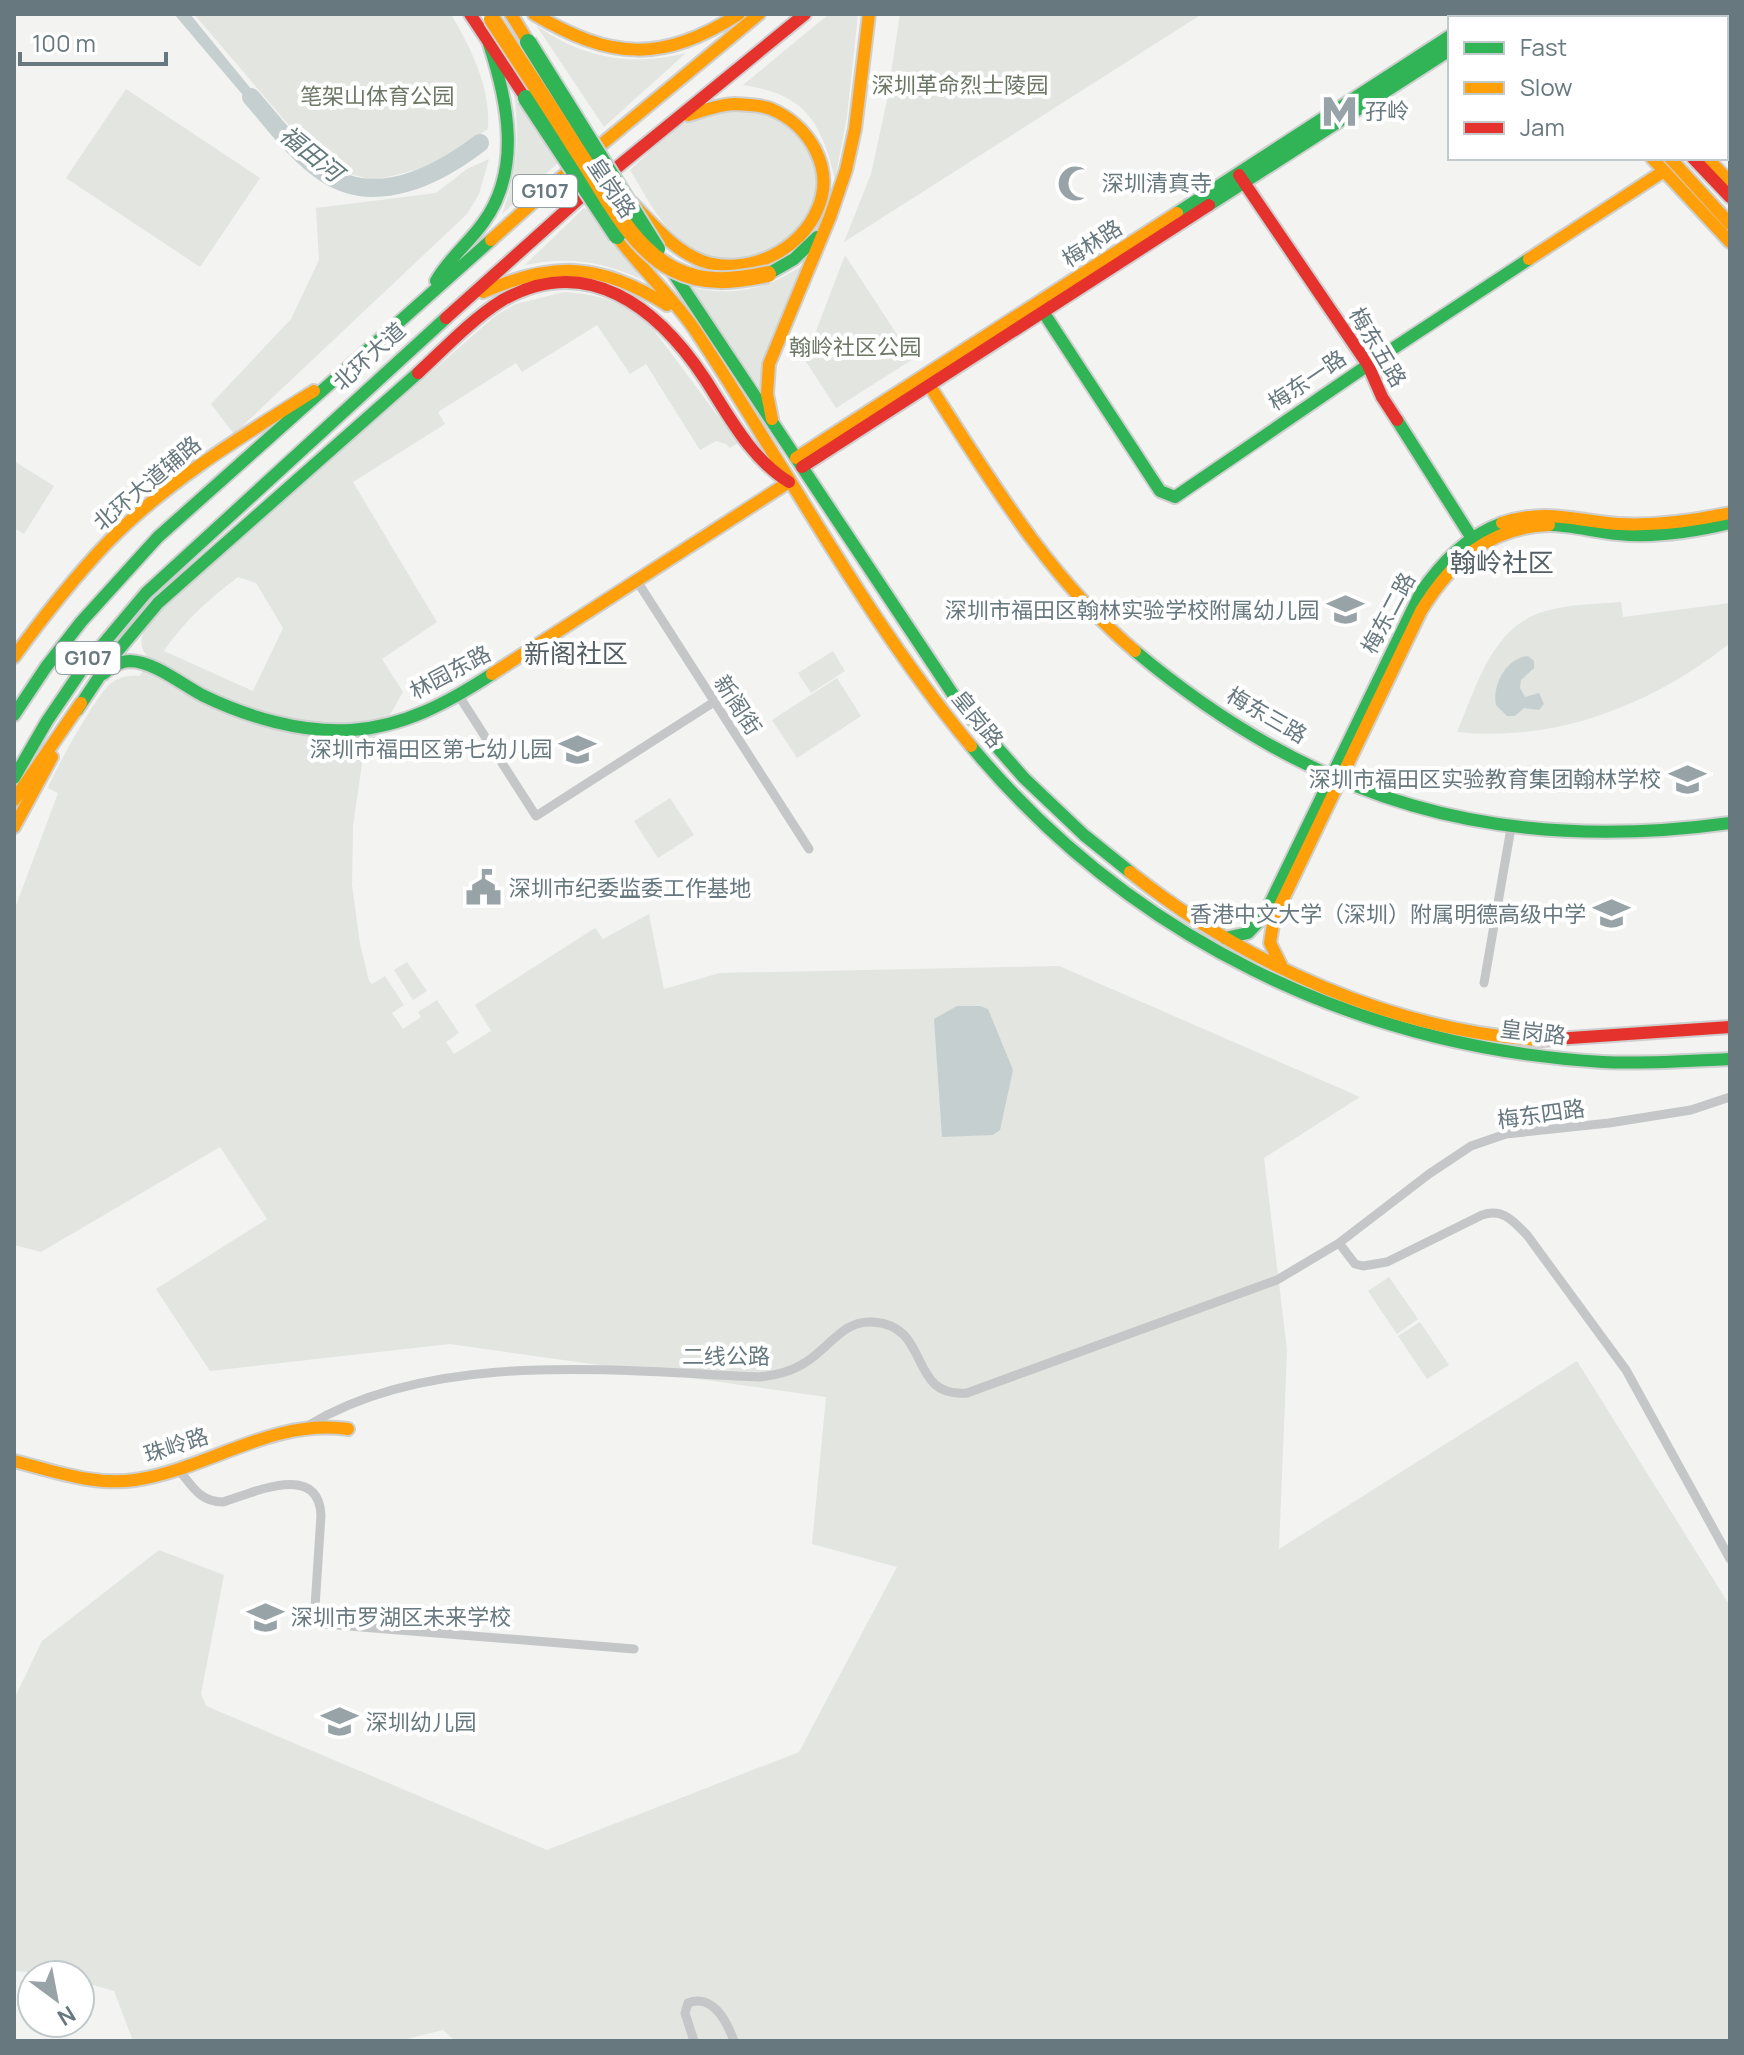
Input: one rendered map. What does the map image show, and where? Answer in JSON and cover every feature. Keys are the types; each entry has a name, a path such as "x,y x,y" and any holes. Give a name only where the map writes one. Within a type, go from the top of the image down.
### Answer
{"main road":[{"name":"皇岗路","path":"470,14 617,236 693,327 789,482 940,709 1004,786 1097,873 1155,916 1200,944 1323,1003 1382,1024 1498,1051 1593,1061 1730,1059"},
{"name":"皇岗路","path":"511,14 657,249 966,713 1049,803 1112,859 1189,915 1282,968 1373,1005 1427,1021 1536,1039 1730,1027"},
{"path":"534,14 571,36 608,48 642,52 683,45 707,35 739,14"},
{"name":"北环大道","path":"14,715 67,637 109,586 158,537 556,182 759,14"},
{"name":"北环大道","path":"14,778 51,712 88,659 125,614 184,555 582,196 805,14"},
{"path":"775,428 767,394 769,364 830,217 853,139 869,14"},
{"path":"491,16 627,226 651,255 679,273 710,281 737,281 768,274 807,248 830,217"},
{"name":"梅林路","path":"799,462 1429,56 1448,38"},
{"path":"428,294 447,262 488,216 504,175 508,139 507,107 489,44"},
{"name":"梅林路","path":"1429,56 1448,51"},
{"path":"627,198 674,243 703,261 719,265 765,260 782,251 806,229 815,215 823,186 822,167 811,139 790,117 760,103 724,103 672,121"},
{"path":"1695,160 1730,197"},
{"path":"1709,160 1730,182"},
{"path":"1662,162 1730,224"},
{"path":"1662,162 1730,242"},
{"name":"梅东一路","path":"1041,308 1160,491 1175,497 1662,162"},
{"name":"梅东五路","path":"1241,178 1368,365 1382,397 1474,541"},
{"path":"447,315 515,278 553,268 587,270 625,280 657,298 693,327"},
{"path":"14,800 131,634 177,585 458,338 505,299 538,285 572,282 619,293 640,304 672,333 761,464 789,482"},
{"name":"北环大道辅路","path":"14,657 55,601 137,515 226,446 337,375"},
{"name":"梅东三路","path":"927,382 1031,540 1078,596 1124,644 1174,684 1267,743 1337,777 1415,807 1511,828 1651,832 1730,823"},
{"name":"林园东路","path":"140,663 240,710 283,723 331,730 374,729 428,711 459,696 789,482"},
{"name":"梅东二路","path":"1282,968 1269,945 1270,928 1425,585 1449,555 1493,527 1529,516 1556,515 1614,524 1653,525 1730,513"},
{"name":"梅东二路","path":"1474,541 1543,525 1646,536 1673,535 1730,523"},
{"path":"148,614 184,555"},
{"path":"131,634 130,650 140,663"},
{"path":"97,679 120,663 140,663"},
{"path":"14,827 81,703"},
{"name":"梅东二路","path":"1225,938 1248,933 1264,916 1337,777"},
{"name":"珠岭路","path":"14,1461 101,1481 132,1481 179,1470 309,1425 348,1429"}],"street":[{"name":"新阁街","path":"637,581 809,849"},
{"path":"459,696 536,816 714,702"},
{"path":"1484,983 1511,828"},
{"name":"梅东四路","path":"1339,1243 1429,1174 1471,1146 1484,1141 1506,1134 1691,1110 1730,1097"},
{"path":"1339,1243 1355,1264 1373,1265 1387,1262 1482,1215 1500,1212 1511,1218 1527,1235 1626,1370 1730,1559"},
{"name":"二线公路","path":"309,1425 325,1415 372,1397 416,1384 478,1373 621,1371 759,1377 779,1374 817,1355 855,1323 868,1322 887,1324 901,1331 911,1342 925,1372 939,1390 967,1393 1277,1280 1339,1243"},
{"path":"179,1470 202,1497 215,1502 293,1483 313,1491 320,1502 321,1515 315,1607 318,1619 324,1624 634,1649"},
{"path":"694,2041 685,2013 688,2003 696,2000 723,2015 734,2041"}],"green space":[{"name":"笔架山体育公园","path":"194,14 451,14 483,83 488,129 431,166 376,180 340,172 298,136"},
{"path":"829,14 858,14 847,117 835,179 823,141 807,114 782,95 743,85"},
{"name":"深圳革命烈士陵园","path":"900,14 1202,14 844,242 871,174 887,100"},
{"path":"536,25 571,45 608,57 646,59 686,53 604,127"},
{"path":"126,89 260,178 200,267 66,178"},
{"path":"514,95 561,160 502,214 516,155"},
{"path":"757,107 799,134 811,155 818,179 814,201 803,221 786,238 765,250 742,257 718,257 695,250 665,225 630,170 674,129 698,116"},
{"path":"489,159 479,194 467,214 234,434 211,404 291,319 319,260 316,208 436,193 467,169"},
{"path":"584,208 599,219 641,279 613,268 584,262 555,261 525,265"},
{"name":"翰岭社区公园","path":"845,255 913,359 836,408 805,360"},
{"path":"804,264 762,391 688,286 719,291 748,289 777,280"},
{"path":"564,292 600,297 630,310 650,325 738,443 730,448 716,441 700,450 646,364 630,374 597,325 522,372 516,363 438,412 445,424 353,482 437,622 382,659 403,692 362,764 353,826 352,885 360,944 369,981 372,984 385,976 404,1005 392,1013 403,1029 421,1017 418,1012 437,1000 459,1033 446,1042 454,1054 491,1031 475,1005 595,928 603,939 649,914 664,989 720,973 1059,966 1360,1097 1264,1158 1287,1350 1279,1549 1577,1361 1730,1606 1730,2041 455,2041 443,2030 399,2041 133,2041 114,1991 96,1986 96,1959 16,1959 14,1971 14,1699 42,1641 159,1550 224,1575 201,1694 206,1706 547,1850 799,1752 897,1567 812,1544 826,1397 450,1344 210,1371 156,1289 267,1219 220,1147 41,1252 14,1245 14,911 58,793 48,788 59,765 86,717 110,684 124,677 140,676 149,659 143,650 143,632 154,617 495,316 516,304","holes":["238,577 256,583 283,628 253,691 164,651 198,611"]},
{"path":"14,461 54,486 24,534 14,528"},
{"path":"1621,602 1623,617 1730,603 1730,643 1669,684 1602,714 1567,725 1531,731 1494,734 1457,732 1489,660 1512,629 1527,618 1546,611"},
{"path":"833,651 845,671 811,693 798,673"},
{"path":"837,678 861,716 797,758 772,720"},
{"path":"670,798 694,835 658,858 634,821"},
{"path":"407,962 427,991 413,1000 394,970"},
{"path":"1389,1277 1418,1319 1397,1334 1368,1291"},
{"path":"1420,1322 1449,1365 1427,1379 1398,1336"}],"shaded area":[{"path":"174,14 190,14 269,111 264,120"},
{"path":"1528,656 1534,661 1534,668 1521,680 1520,688 1525,697 1539,693 1544,704 1539,710 1524,708 1515,716 1507,716 1496,705 1496,689 1507,667"},
{"path":"957,1006 988,1009 1013,1070 1000,1130 993,1135 942,1137 934,1019"}],"waterway":[{"name":"福田河","path":"251,97 303,156 323,172 363,187 384,187 425,176 445,167 480,143"}],"traffic: fast":[{"path":"1177,213 1448,37"},
{"path":"528,42 657,249"},
{"path":"436,281 483,223 503,181 507,158 506,112 489,44"},
{"path":"1209,205 1448,51"},
{"path":"526,98 617,236"},
{"path":"768,274 794,259 817,237"},
{"path":"14,715 81,622 158,537 491,240"},
{"path":"1038,304 1160,491 1175,497 1529,259"},
{"path":"666,262 960,705 1024,778 1084,835 1130,872"},
{"path":"14,778 83,668 146,593 446,318"},
{"path":"77,710 111,659 158,603 418,373"},
{"path":"1397,420 1475,543"},
{"path":"1225,938 1248,933 1264,916 1421,592 1456,551 1489,528 1502,523"},
{"path":"1549,525 1618,534 1660,535 1730,523"},
{"path":"1135,651 1203,703 1271,746 1341,780 1413,806 1487,822 1564,831 1645,831 1730,823"},
{"path":"103,674 122,662 139,662 237,710 275,722 332,730 371,728 408,718 442,703 492,674"},
{"path":"971,746 1033,814 1102,874 1175,926 1253,970 1336,1006 1422,1033 1511,1052 1619,1063 1730,1059"}],"traffic: slow":[{"path":"511,14 528,42"},
{"path":"534,14 588,40 637,50 661,48 685,41 739,14"},
{"path":"491,240 556,182 759,14"},
{"path":"772,419 767,394 769,364 830,217 846,170 855,129 869,14"},
{"path":"492,19 619,217 643,247 673,269 696,278 732,280 768,274"},
{"path":"632,203 682,250 702,261 719,265 736,266 770,257 799,237 810,223 822,193 821,163 807,137 797,126 771,109 754,105 723,105 688,115"},
{"path":"1654,160 1730,242"},
{"path":"1672,160 1730,224"},
{"path":"1709,160 1730,182"},
{"path":"1529,259 1664,171"},
{"path":"796,458 1177,213"},
{"path":"617,236 695,330 861,594 932,697 971,746"},
{"path":"483,292 532,275 577,271 620,281 667,305"},
{"path":"924,377 995,487 1046,557 1103,622 1135,651"},
{"path":"14,657 70,584 130,521 179,480 314,391"},
{"path":"492,674 789,482"},
{"path":"1502,523 1548,516 1647,524 1689,521 1730,513"},
{"path":"1281,965 1270,943 1274,918 1421,611 1445,577 1474,550 1508,532 1549,525"},
{"path":"14,800 81,703"},
{"path":"14,827 52,757"},
{"path":"1130,872 1222,936 1323,987 1431,1023 1486,1034 1541,1040"},
{"path":"14,1461 89,1479 135,1480 188,1466 266,1437 320,1428 348,1429"}],"traffic: jam":[{"path":"470,14 526,98"},
{"path":"446,318 582,196 805,14"},
{"path":"1695,160 1730,197"},
{"path":"1239,175 1368,365 1382,397 1397,420"},
{"path":"802,467 1209,205"},
{"path":"418,373 468,326 501,301 533,287 563,282 591,285 618,295 665,330 686,353 752,449 789,482"},
{"path":"1541,1040 1730,1027"}],"place":[{"name":"孖岭","path":"1339,111"},
{"name":"深圳清真寺","path":"1076,183"},
{"name":"深圳市福田区翰林实验学校附属幼儿园","path":"1345,610"},
{"name":"深圳市福田区第七幼儿园","path":"578,749"},
{"name":"深圳市福田区实验教育集团翰林学校","path":"1687,779"},
{"name":"深圳市纪委监委工作基地","path":"483,888"},
{"name":"香港中文大学（深圳）附属明德高级中学","path":"1612,914"},
{"name":"深圳市罗湖区未来学校","path":"265,1617"},
{"name":"深圳幼儿园","path":"340,1722"}],"district":[{"name":"翰岭社区","path":"1502,563"},
{"name":"新阁社区","path":"576,654"}]}
